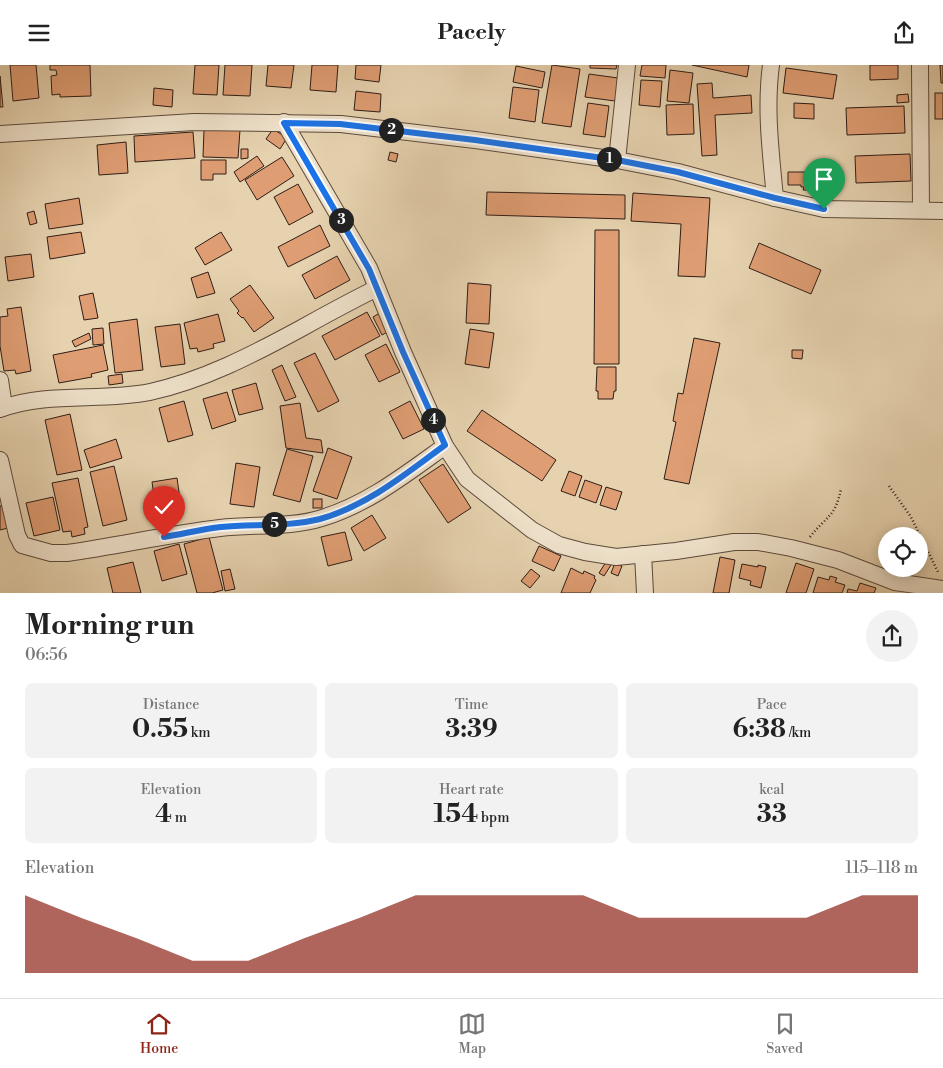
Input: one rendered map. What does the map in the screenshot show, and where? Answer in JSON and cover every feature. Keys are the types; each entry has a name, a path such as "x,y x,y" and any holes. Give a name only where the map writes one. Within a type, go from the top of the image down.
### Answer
{"street":[{"path":"617,160 627,65"},
{"path":"771,65 768,85 769,137 775,198"},
{"path":"920,65 921,210"},
{"path":"0,134 194,122 340,124 617,160 678,172 824,209 943,211"},
{"path":"284,123 369,269 445,445 467,479 532,530 559,545 616,557 676,551 734,542 758,542 838,560 895,582 941,582"},
{"path":"0,380 2,408 44,398 107,397 149,392 183,383 224,368 260,351 377,288"},
{"path":"0,460 17,535 22,545 51,553 67,553 220,527 293,523 320,519 370,498 445,445"},
{"path":"643,554 644,593"}],"path":[{"path":"889,487 910,517 941,582"},
{"path":"799,550 814,532 829,519 838,504 841,489"}],"building":[{"path":"10,65 36,65 39,98 13,101"},
{"path":"50,65 90,65 91,96 60,97 60,94 52,95 51,76 57,75 56,70 50,70"},
{"path":"195,65 219,65 217,95 193,94"},
{"path":"225,65 252,65 250,96 223,95"},
{"path":"268,65 294,65 291,88 266,86"},
{"path":"312,65 338,65 336,92 310,90"},
{"path":"356,65 381,65 379,82 355,79"},
{"path":"552,65 580,69 571,127 542,123"},
{"path":"590,65 617,65 616,69 590,68"},
{"path":"642,65 666,65 665,78 640,76"},
{"path":"692,65 749,65 747,77"},
{"path":"870,65 898,65 898,79 870,80"},
{"path":"940,65 943,65 943,83 941,83"},
{"path":"516,66 545,72 542,88 513,82"},
{"path":"786,68 837,75 833,99 783,93"},
{"path":"670,70 693,73 689,103 667,101"},
{"path":"589,74 618,78 615,101 585,97"},
{"path":"0,76 3,107 0,107"},
{"path":"641,80 662,81 660,107 639,105"},
{"path":"712,83 713,98 751,95 752,113 715,115 717,155 702,156 697,84"},
{"path":"513,87 539,90 535,122 509,118"},
{"path":"154,88 173,90 172,107 153,105"},
{"path":"356,91 381,94 380,112 354,110"},
{"path":"935,93 943,93 943,119 935,119"},
{"path":"908,94 909,102 897,103 897,95"},
{"path":"588,103 609,106 605,137 583,134"},
{"path":"794,103 814,104 814,119 794,118"},
{"path":"693,104 694,134 667,135 666,105"},
{"path":"904,106 905,133 847,135 846,108"},
{"path":"204,129 240,130 238,158 203,157"},
{"path":"273,129 287,138 280,149 266,139"},
{"path":"193,132 195,158 135,162 134,136"},
{"path":"126,142 128,173 99,175 97,145"},
{"path":"241,149 248,149 248,158 241,159"},
{"path":"390,152 398,154 396,162 388,160"},
{"path":"910,154 911,181 856,183 855,156"},
{"path":"257,156 264,166 240,182 234,172"},
{"path":"282,157 294,176 257,200 245,180"},
{"path":"201,160 226,160 226,174 213,174 213,180 201,180"},
{"path":"788,172 819,172 819,190 803,190 804,187 801,187 801,185 788,185"},
{"path":"830,180 836,181 835,194 829,193"},
{"path":"821,182 826,182 826,193 820,193"},
{"path":"298,184 313,212 289,225 274,197"},
{"path":"487,192 625,195 625,219 486,215"},
{"path":"633,193 710,198 705,277 678,276 681,224 631,221"},
{"path":"79,198 83,224 49,229 45,204"},
{"path":"34,211 37,223 30,225 27,213"},
{"path":"320,225 330,246 288,267 278,247"},
{"path":"595,230 619,230 619,364 594,364"},
{"path":"81,232 85,253 50,259 47,237"},
{"path":"221,232 232,250 205,265 195,248"},
{"path":"759,243 821,270 811,294 749,268"},
{"path":"31,254 34,277 8,281 5,257"},
{"path":"337,256 350,280 315,299 302,275"},
{"path":"208,272 215,293 197,298 191,278"},
{"path":"468,283 491,285 489,324 466,323"},
{"path":"250,285 274,318 254,332 243,317 237,313 239,311 230,299"},
{"path":"93,293 98,318 84,320 79,296"},
{"path":"21,307 31,371 16,374 15,370 4,371 0,346 0,317 8,316 7,309"},
{"path":"367,312 380,336 335,360 322,336"},
{"path":"380,313 389,331 382,335 373,317"},
{"path":"218,314 225,341 213,344 214,348 198,352 197,348 190,349 184,323"},
{"path":"137,319 143,370 115,373 109,323"},
{"path":"180,324 185,364 161,367 155,327"},
{"path":"103,328 104,344 93,345 92,329"},
{"path":"470,329 494,333 489,368 465,364"},
{"path":"89,333 91,339 75,347 72,341"},
{"path":"694,338 720,343 689,484 664,479 676,422 673,421 678,393 683,394"},
{"path":"386,344 400,372 379,382 365,355"},
{"path":"103,345 108,370 91,374 92,377 59,383 53,355"},
{"path":"792,350 803,350 802,359 792,358"},
{"path":"315,353 339,401 318,412 294,363"},
{"path":"282,365 296,397 285,401 272,370"},
{"path":"597,367 616,367 616,391 614,391 613,399 598,399 598,391 596,391"},
{"path":"122,374 123,383 109,385 108,376"},
{"path":"256,383 263,409 239,415 232,390"},
{"path":"227,392 236,421 212,429 203,399"},
{"path":"184,401 193,435 168,442 159,408"},
{"path":"410,401 424,429 403,439 389,412"},
{"path":"300,403 306,438 321,440 323,453 286,448 280,406"},
{"path":"482,410 556,460 542,481 467,431"},
{"path":"70,414 82,470 57,475 45,420"},
{"path":"116,439 122,458 90,468 84,450"},
{"path":"328,448 352,457 337,499 313,491"},
{"path":"287,449 313,456 300,502 273,495"},
{"path":"236,463 260,467 254,507 230,504"},
{"path":"443,464 471,508 448,523 419,480"},
{"path":"114,466 127,520 103,526 90,472"},
{"path":"569,471 582,476 575,496 561,491"},
{"path":"78,478 88,527 84,528 85,534 72,537 71,531 63,532 52,483"},
{"path":"177,478 181,507 156,510 152,482"},
{"path":"585,480 602,486 596,503 579,497"},
{"path":"606,487 622,492 616,510 600,505"},
{"path":"53,497 60,530 34,536 26,503"},
{"path":"313,499 322,499 322,508 313,508"},
{"path":"5,505 12,527 0,530 0,506"},
{"path":"372,515 386,538 364,551 351,528"},
{"path":"345,532 352,560 328,566 321,537"},
{"path":"209,537 223,590 212,593 197,593 184,544"},
{"path":"179,544 187,574 162,581 154,551"},
{"path":"539,546 561,556 554,571 532,561"},
{"path":"720,557 735,560 729,593 713,593"},
{"path":"133,562 141,593 113,593 107,568"},
{"path":"606,562 611,565 604,576 599,573"},
{"path":"615,563 622,566 618,576 611,573"},
{"path":"796,563 814,569 806,593 786,593"},
{"path":"742,564 766,567 761,588 750,585 751,581 739,578"},
{"path":"571,568 583,574 584,571 595,576 596,580 590,593 561,593"},
{"path":"230,569 235,589 225,591 221,571"},
{"path":"531,569 540,576 530,588 521,581"},
{"path":"830,576 837,578 835,582 845,585 842,593 813,593 818,577 829,580"},
{"path":"860,583 876,588 874,593 847,593 848,589 857,591"}],"route":[{"path":"164,537 220,527 293,523 320,519 370,498 445,445 403,352 369,269 284,123 340,124 475,140 617,160 678,172 824,209"}]}
